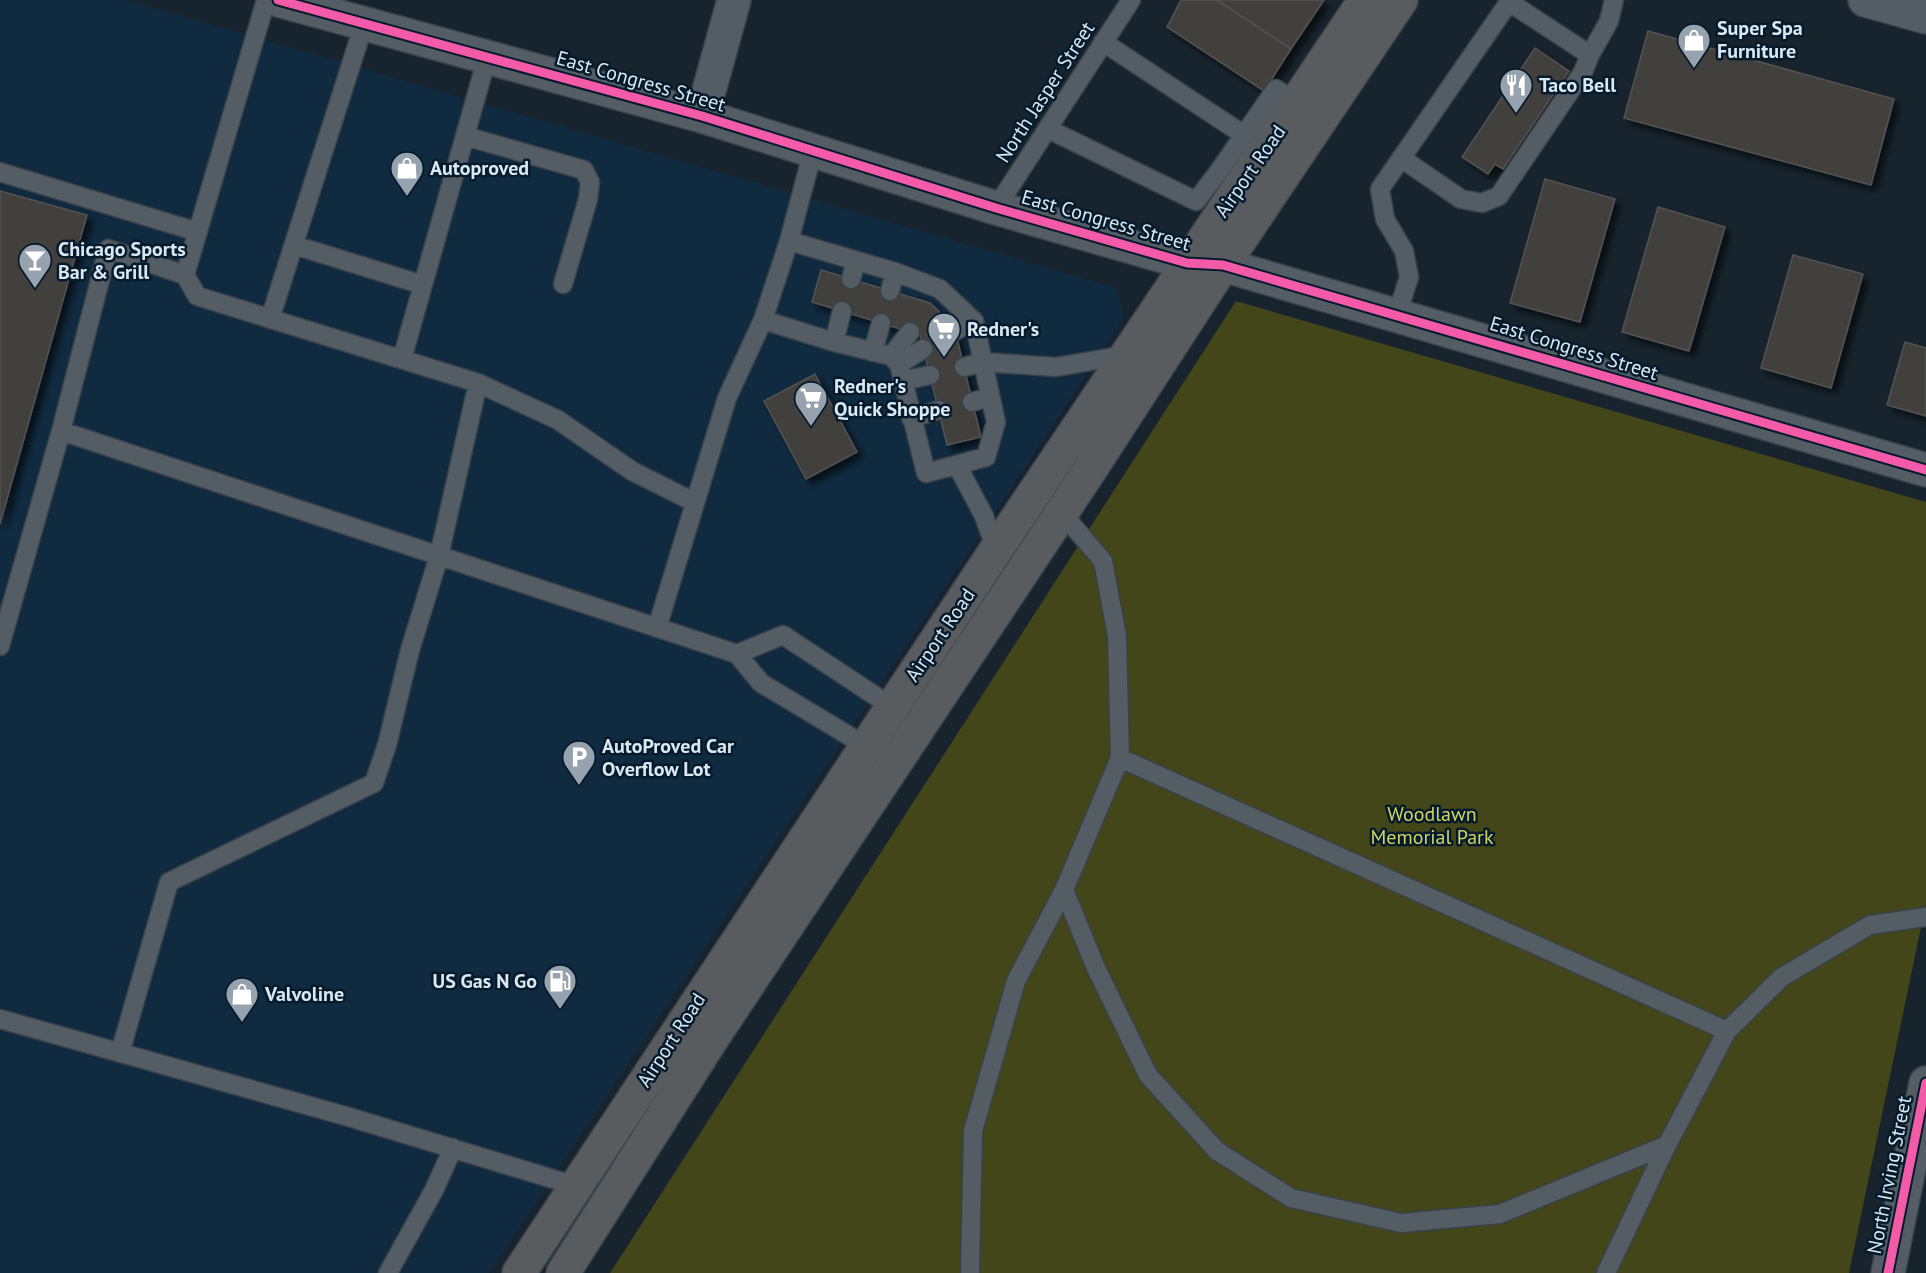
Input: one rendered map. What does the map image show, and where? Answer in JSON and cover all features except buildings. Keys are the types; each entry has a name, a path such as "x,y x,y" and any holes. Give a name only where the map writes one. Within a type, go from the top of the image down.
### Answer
{"main road":[{"name":"Airport Road","path":"519,1273 1187,263 1228,181 1298,103 1365,0"},
{"name":"Airport Road","path":"563,1273 711,1040 1223,264 1401,0"}],"street":[{"name":"East Congress Street","path":"278,0 702,116 996,208 1187,263 1223,264 1926,470"},
{"path":"702,116 734,0"},
{"path":"1865,0 1926,17"},
{"name":"North Irving Street","path":"1888,1273 1926,1083"}],"lane":[{"path":"185,275 266,0"},
{"name":"North Jasper Street","path":"996,208 1131,0"},
{"path":"1401,158 1461,199 1482,203 1499,196 1582,72 1610,21 1614,0"},
{"path":"1397,315 1408,277 1404,251 1385,219 1380,189 1506,1 1590,56"},
{"path":"270,318 364,24"},
{"path":"1104,42 1244,135"},
{"path":"402,360 487,58"},
{"path":"1048,129 1196,201 1228,181 1244,135 1276,89 1298,103"},
{"path":"465,136 584,170 590,182 588,200 562,284"},
{"path":"657,628 727,399 763,320 789,242 813,151"},
{"path":"0,172 198,232"},
{"path":"789,242 896,272 974,321 996,422 986,457 926,473 912,418 891,363 881,323"},
{"path":"294,245 423,285"},
{"path":"0,646 61,431 108,249 185,275 197,296 478,383 558,420 632,471 694,502"},
{"path":"851,279 856,261"},
{"path":"890,291 896,272"},
{"path":"834,342 842,311"},
{"path":"763,320 930,375"},
{"path":"955,331 974,321"},
{"path":"891,363 910,332"},
{"path":"891,363 923,349"},
{"path":"964,367 983,362 1056,367 1126,355"},
{"path":"120,1053 169,882 374,783 387,745 410,650 439,556 478,383"},
{"path":"972,402 990,397"},
{"path":"912,418 939,410"},
{"path":"61,431 737,654 761,684 866,746"},
{"path":"957,465 984,516 996,550"},
{"path":"970,1273 973,1131 1016,981 1064,890 1120,758 1117,636 1103,561 1061,512"},
{"path":"737,654 783,635 892,707"},
{"path":"1120,758 1727,1031"},
{"path":"1064,890 1096,968 1148,1075 1217,1151 1291,1198 1401,1223 1500,1214 1667,1145"},
{"path":"1606,1273 1667,1145 1727,1031 1782,977 1870,925 1926,917"},
{"path":"0,1019 349,1117 576,1186"},
{"path":"388,1273 434,1190 453,1148"}],"shaded area":[{"path":"0,0 127,0 1117,288 1124,318 489,1273 0,1273"}],"green space":[{"name":"Woodlawn Memorial Park","path":"1236,301 1926,502 1926,903 1849,1273 610,1273"}],"cycle path":[{"path":"278,0 702,116 996,208 1187,263 1223,265 1926,470"},
{"path":"1888,1273 1926,1083"}],"place":[{"name":"Super Spa Furniture","path":"1694,69"},
{"name":"Taco Bell","path":"1516,114"},
{"name":"Autoproved","path":"407,197"},
{"name":"Chicago Sports Bar & Grill","path":"35,289"},
{"name":"Redner's","path":"944,358"},
{"name":"Redner's Quick Shoppe","path":"811,427"},
{"name":"AutoProved Car Overflow Lot","path":"579,786"},
{"name":"US Gas N Go","path":"560,1010"},
{"name":"Valvoline","path":"242,1023"}]}
